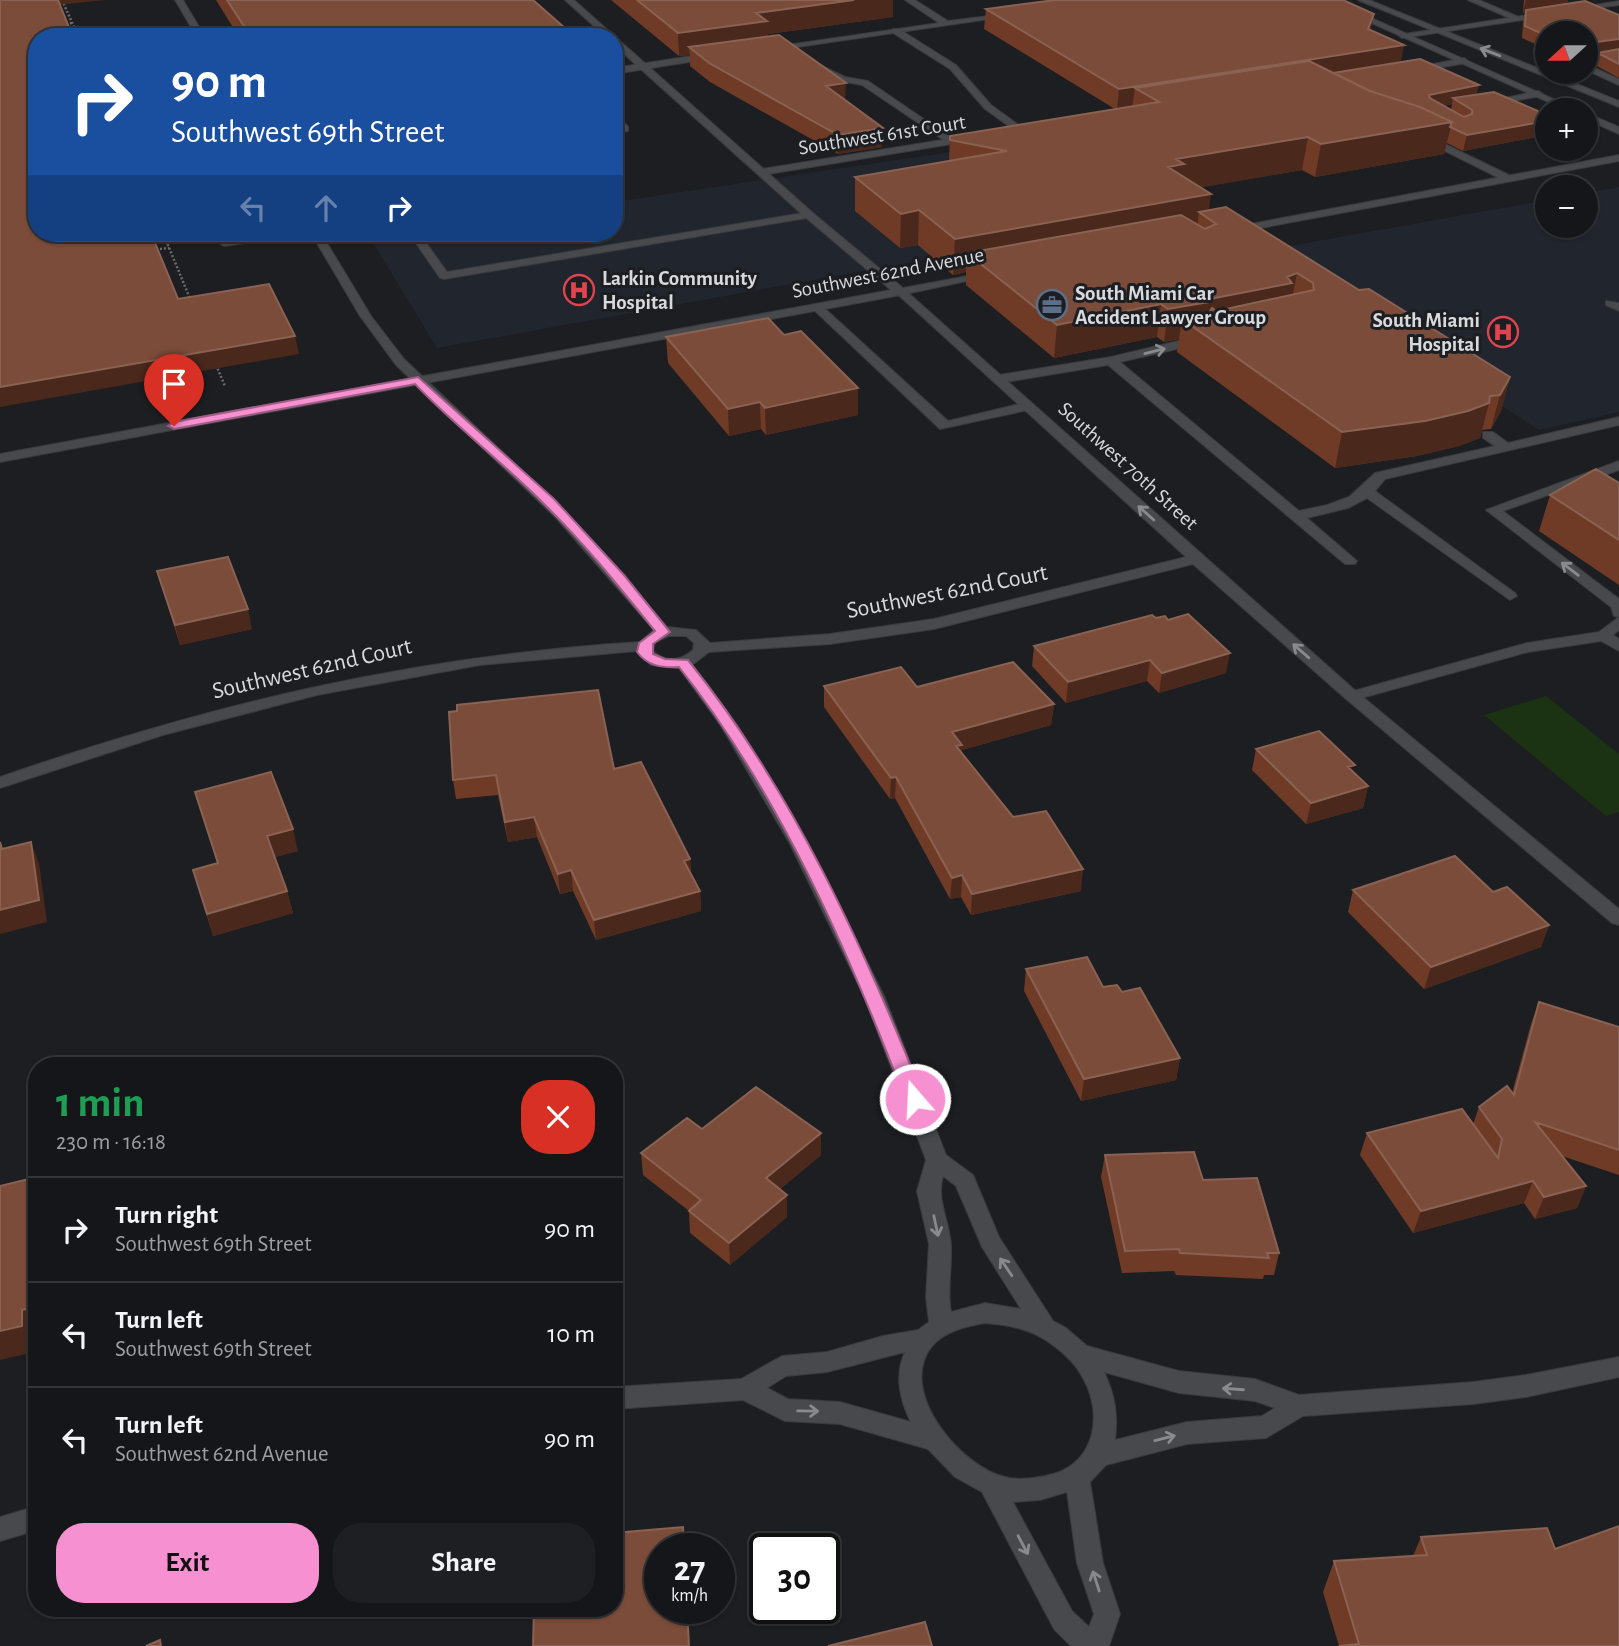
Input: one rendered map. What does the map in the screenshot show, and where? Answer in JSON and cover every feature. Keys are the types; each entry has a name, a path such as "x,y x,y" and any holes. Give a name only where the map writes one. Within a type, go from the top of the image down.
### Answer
{"street":[{"path":"179,0 196,28"},
{"name":"Southwest 70th Street","path":"569,0 601,28"},
{"path":"909,0 947,24"},
{"path":"1324,0 1547,98"},
{"path":"1362,0 1434,31 1535,67"},
{"path":"1473,0 1517,18"},
{"path":"1568,10 1619,2"},
{"path":"1402,35 1555,12"},
{"path":"762,49 1017,15"},
{"path":"896,31 953,67 988,107 1020,130"},
{"path":"787,46 798,53"},
{"name":"Southwest 70th Street","path":"623,47 1352,696 1619,919"},
{"path":"623,70 724,54"},
{"path":"807,60 827,73 865,83 951,141"},
{"path":"1399,71 1464,61"},
{"path":"1598,73 1619,82"},
{"path":"1575,84 1619,104"},
{"path":"1472,105 1538,94"},
{"path":"1598,121 1619,131"},
{"path":"1006,133 1034,128"},
{"path":"1417,134 1509,179"},
{"name":"Southwest 61st Court","path":"762,172 979,137"},
{"path":"1221,232 1619,158"},
{"path":"420,242 444,276 809,215"},
{"path":"224,243 231,242"},
{"path":"322,242 386,345 446,410 522,475 566,519 663,632"},
{"name":"Southwest 62nd Avenue","path":"0,458 1004,273"},
{"path":"818,308 945,426 1028,406"},
{"path":"999,379 1111,361 1200,340"},
{"path":"1111,361 1350,561"},
{"path":"1296,516 1329,510 1370,493 1380,476 1619,421"},
{"path":"1488,435 1506,447"},
{"path":"1619,465 1493,510 1618,605 1619,613"},
{"path":"1370,493 1510,596"},
{"name":"Southwest 62nd Court","path":"703,648 787,643 934,624 1196,559"},
{"path":"1352,696 1527,648 1604,636 1619,622"},
{"path":"663,632 691,634 702,642 703,648 697,657 683,663 655,661 645,652 645,646 648,639 663,632"},
{"path":"1604,636 1619,646"},
{"name":"Southwest 62nd Court","path":"0,783 147,735 237,710 360,681 483,659 645,646"},
{"path":"683,663 712,699 748,755 825,894 875,998 937,1160 965,1181 994,1248 1043,1324 1081,1356 1097,1382 1108,1420 1099,1455 1092,1466 1077,1477 1034,1489 1006,1489 991,1485 954,1463 935,1440 912,1395 909,1377 913,1356 933,1333 937,1297 940,1244 928,1191 937,1160"},
{"path":"623,1397 746,1389 782,1366 827,1362 933,1333 963,1317 985,1312 1005,1313 1043,1324"},
{"path":"1081,1356 1179,1382 1255,1390 1299,1406 1499,1390 1619,1367"},
{"path":"746,1389 785,1410 840,1413 935,1440"},
{"path":"1099,1455 1187,1433 1266,1427 1299,1406"},
{"path":"1077,1477 1090,1563 1107,1614 1096,1646"},
{"path":"991,1485 1063,1620 1090,1646"},
{"path":"0,1529 28,1521"}],"path":[{"path":"62,0 74,27 78,28"},
{"path":"60,24 72,23"},
{"path":"167,242 195,312"},
{"path":"144,252 169,248"},
{"path":"216,364 226,390"}],"shaded area":[{"name":"Larkin Community Hospital","path":"1086,132 1207,209 437,348 372,242 623,242 623,201"},
{"name":"South Miami Hospital","path":"1619,187 1619,412 1539,430 1262,251 1535,202 1535,238 1598,238 1598,191"}],"green space":[{"path":"1546,696 1619,754 1619,812 1606,816 1484,715"}],"building":[{"path":"0,0 58,0 69,28 28,28 28,242 155,242 178,299 269,284 295,336 0,387"},
{"path":"227,0 533,0 565,28 245,28"},
{"path":"637,0 854,0 756,13 767,21 678,33"},
{"path":"1055,0 1343,0 1374,14 1368,29 1404,45 1119,89 986,9"},
{"path":"1585,1 1619,15 1619,39 1598,42 1598,21 1535,21 1535,31 1525,26 1526,10"},
{"path":"779,35 846,83 826,86 883,128 838,135 709,63 689,47"},
{"path":"1619,49 1619,64 1598,53"},
{"path":"1420,59 1479,85 1429,95 1464,117 1472,114 1472,110 1453,98 1494,92 1535,110 1535,123 1467,135 1450,127 1452,122 1420,107 1370,91 1333,73"},
{"path":"1309,61 1370,91 1420,107 1452,122 1321,144 1308,137 1176,159 1184,164 1168,167 1211,194 955,239 919,210 901,214 855,177 1007,151 950,140 950,136 1159,102 1135,88"},
{"path":"1226,207 1359,290 1369,289 1510,377 1500,395 1490,396 1489,403 1468,411 1425,421 1342,432 1182,319 1209,313 1212,308 1217,311 1314,290 1313,283 1297,273 1287,277 1292,283 1215,298 1209,302 1168,309 1161,304 1057,325 967,253 1181,215 1205,229 1216,224 1199,212"},
{"path":"768,318 784,335 801,331 858,388 765,408 760,402 728,409 666,337"},
{"path":"1596,469 1619,483 1619,540 1550,495"},
{"path":"228,557 248,609 175,625 157,571"},
{"path":"1188,614 1230,653 1162,673 1150,660 1068,682 1034,646 1152,615 1156,618 1165,616 1168,620"},
{"path":"1013,662 1054,704 952,732 962,745 956,746 1013,817 1046,811 1083,869 972,894 962,875 952,878 896,777 891,778 824,686 901,667 917,687"},
{"path":"598,690 614,769 641,762 690,859 684,861 700,891 594,920 571,870 558,874 534,817 505,822 496,775 453,780 449,712 457,711 457,705"},
{"path":"1319,731 1355,765 1348,767 1368,786 1311,803 1256,749"},
{"path":"271,772 293,829 267,836 287,891 207,914 193,870 218,863 195,792"},
{"path":"0,842 2,849 31,842 39,900 0,910"},
{"path":"1455,856 1493,892 1507,887 1549,925 1431,967 1353,890"},
{"path":"1087,957 1103,987 1117,985 1122,992 1140,988 1180,1058 1084,1079 1026,969"},
{"path":"1539,1002 1619,1027 1619,1150 1535,1122 1586,1186 1544,1197 1533,1181 1421,1211 1367,1133 1462,1109 1498,1158 1502,1139 1479,1107 1507,1086 1514,1095"},
{"path":"756,1087 821,1133 766,1178 787,1195 729,1243 689,1211 701,1200 641,1153 687,1118 702,1129"},
{"path":"1194,1152 1203,1180 1257,1178 1279,1253 1267,1253 1269,1258 1180,1253 1179,1249 1125,1251 1105,1155"},
{"path":"28,1179 28,1308 22,1310 22,1326 0,1331 0,1186"},
{"path":"1619,1526 1619,1646 1339,1646 1359,1644 1334,1561 1427,1555 1421,1537 1547,1528 1555,1549"},
{"path":"683,1527 683,1533 644,1533 644,1624 688,1624 689,1646 533,1646 534,1617 623,1617 623,1532"},
{"path":"925,1622 932,1646 828,1646"},
{"path":"160,1640 161,1646 146,1646"}],"place":[{"name":"Larkin Community Hospital","path":"579,290"},
{"name":"South Miami Car Accident Lawyer Group","path":"1052,305"},
{"name":"South Miami Hospital","path":"1503,332"}],"route":[{"path":"174,426 418,380 446,410 550,502 619,578 663,632 648,639 645,652 648,657 663,663 683,663 712,699 769,789 844,930 903,1064 915,1099"}]}
